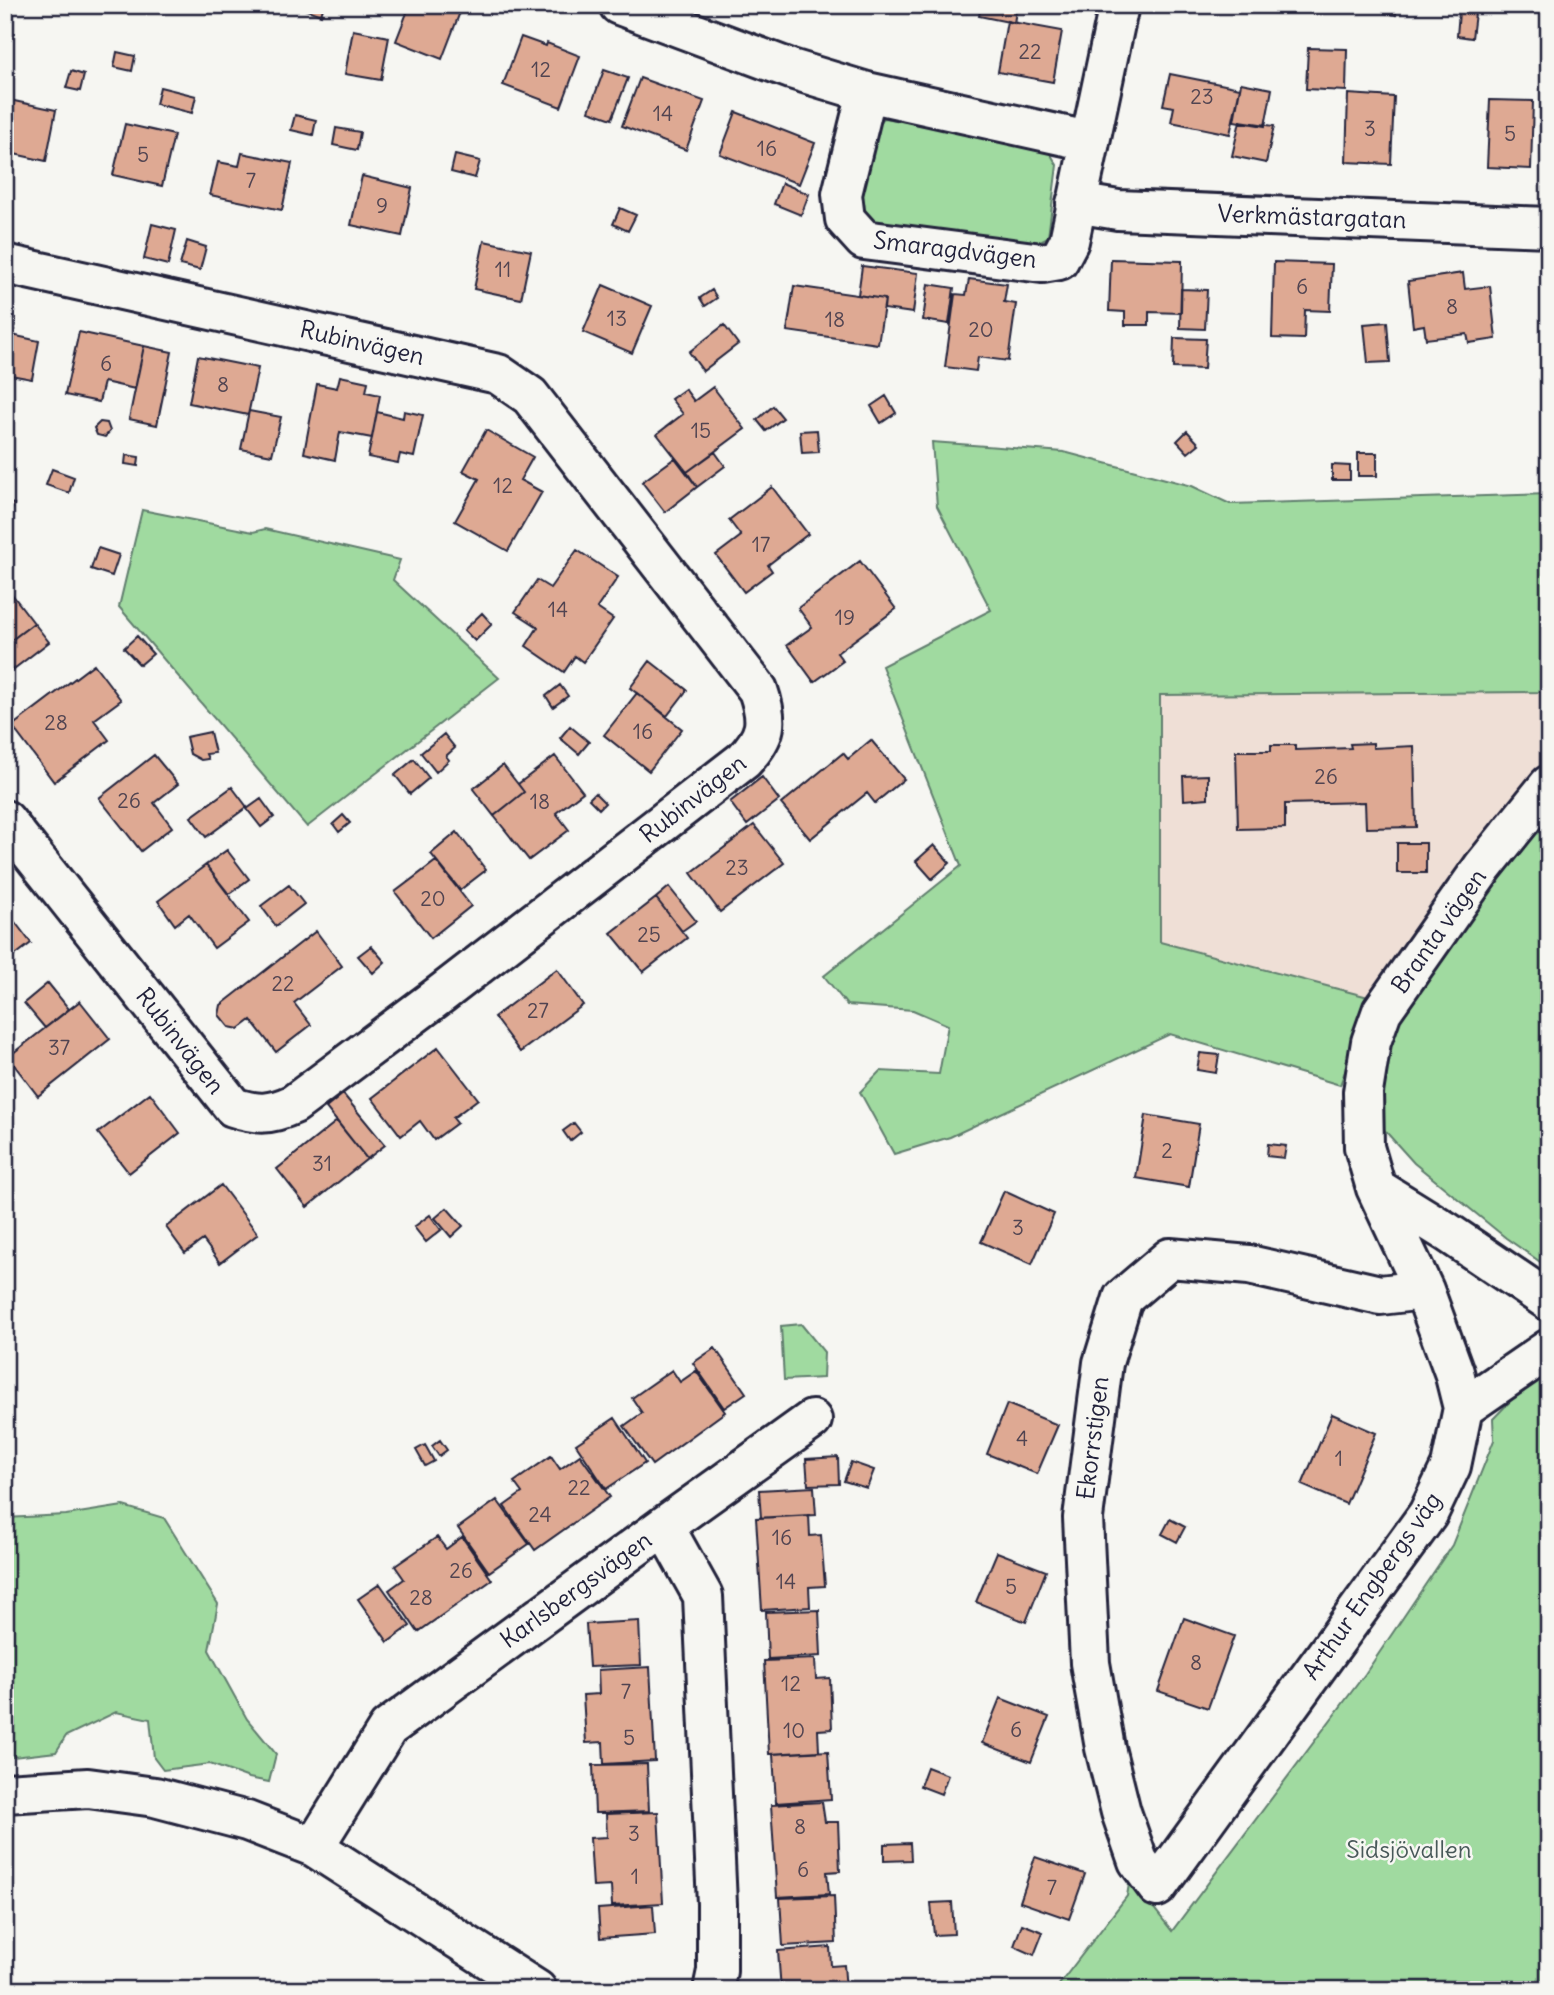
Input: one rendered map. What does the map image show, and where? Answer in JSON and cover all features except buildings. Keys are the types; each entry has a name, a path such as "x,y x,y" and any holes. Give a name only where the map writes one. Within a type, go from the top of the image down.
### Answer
{"street":[{"path":"619,5 791,69 867,92 1088,141"},
{"path":"1076,203 1119,5"},
{"name":"Smaragdvägen","path":"867,92 842,194 845,219 864,240 1042,263 1059,260 1069,241 1076,203"},
{"name":"Verkmästargatan","path":"1076,203 1118,210 1549,227"},
{"name":"Rubinvägen","path":"5,264 498,374 530,396 758,690 764,708 765,724 760,743 744,761 442,994 293,1104 278,1112 253,1114 233,1107 5,820"},
{"name":"Branta vägen","path":"1363,1092 1371,1042 1382,1011 1483,867 1549,785"},
{"name":"Arthur Engbergs väg","path":"1157,1887 1428,1514 1451,1466 1463,1408 1454,1372 1424,1290 1376,1188 1364,1147 1363,1092"},
{"path":"1376,1188 1549,1301"},
{"name":"Ekorrstigen","path":"1157,1887 1139,1861 1121,1812 1105,1748 1090,1663 1083,1518 1103,1363 1124,1298 1170,1258 1249,1265 1380,1296 1424,1290"},
{"path":"1463,1408 1549,1349"},
{"path":"664,1526 812,1420"},
{"name":"Karlsbergsvägen","path":"314,1847 388,1728 664,1526 703,1596 717,1904 717,1971 713,1990"},
{"path":"5,1793 88,1788 155,1797 247,1821 314,1847 537,1990"}],"shaded area":[{"path":"1549,692 1549,755 1417,929 1372,998 1160,942 1160,695"}],"green space":[{"path":"885,118 1037,145 1050,153 1057,165 1048,237 1032,245 867,224 855,213 873,125"},
{"path":"932,442 1064,452 1192,486 1230,504 1549,494 1549,692 1160,695 1160,942 1372,998 1340,1085 1170,1034 950,1137 894,1154 860,1092 880,1071 939,1074 948,1025 913,1010 847,1005 824,976 961,866 882,666 991,610 937,506"},
{"path":"142,510 253,532 265,529 400,560 393,580 499,678 307,827 119,607"},
{"path":"1549,817 1549,1268 1506,1238 1414,1163 1379,1124 1379,1093 1388,1033 1432,966"},
{"path":"801,1324 824,1352 823,1378 784,1380 781,1326"},
{"name":"Sidsjövallen","path":"1549,1361 1549,1990 1055,1990 1127,1896 1130,1878 1172,1931 1365,1674 1452,1545 1494,1440 1493,1419"},
{"path":"123,1506 164,1518 218,1604 209,1650 247,1719 276,1754 269,1782 210,1764 163,1770 154,1758 150,1719 116,1712 66,1736 56,1752 5,1758 5,1518 66,1515"}]}
